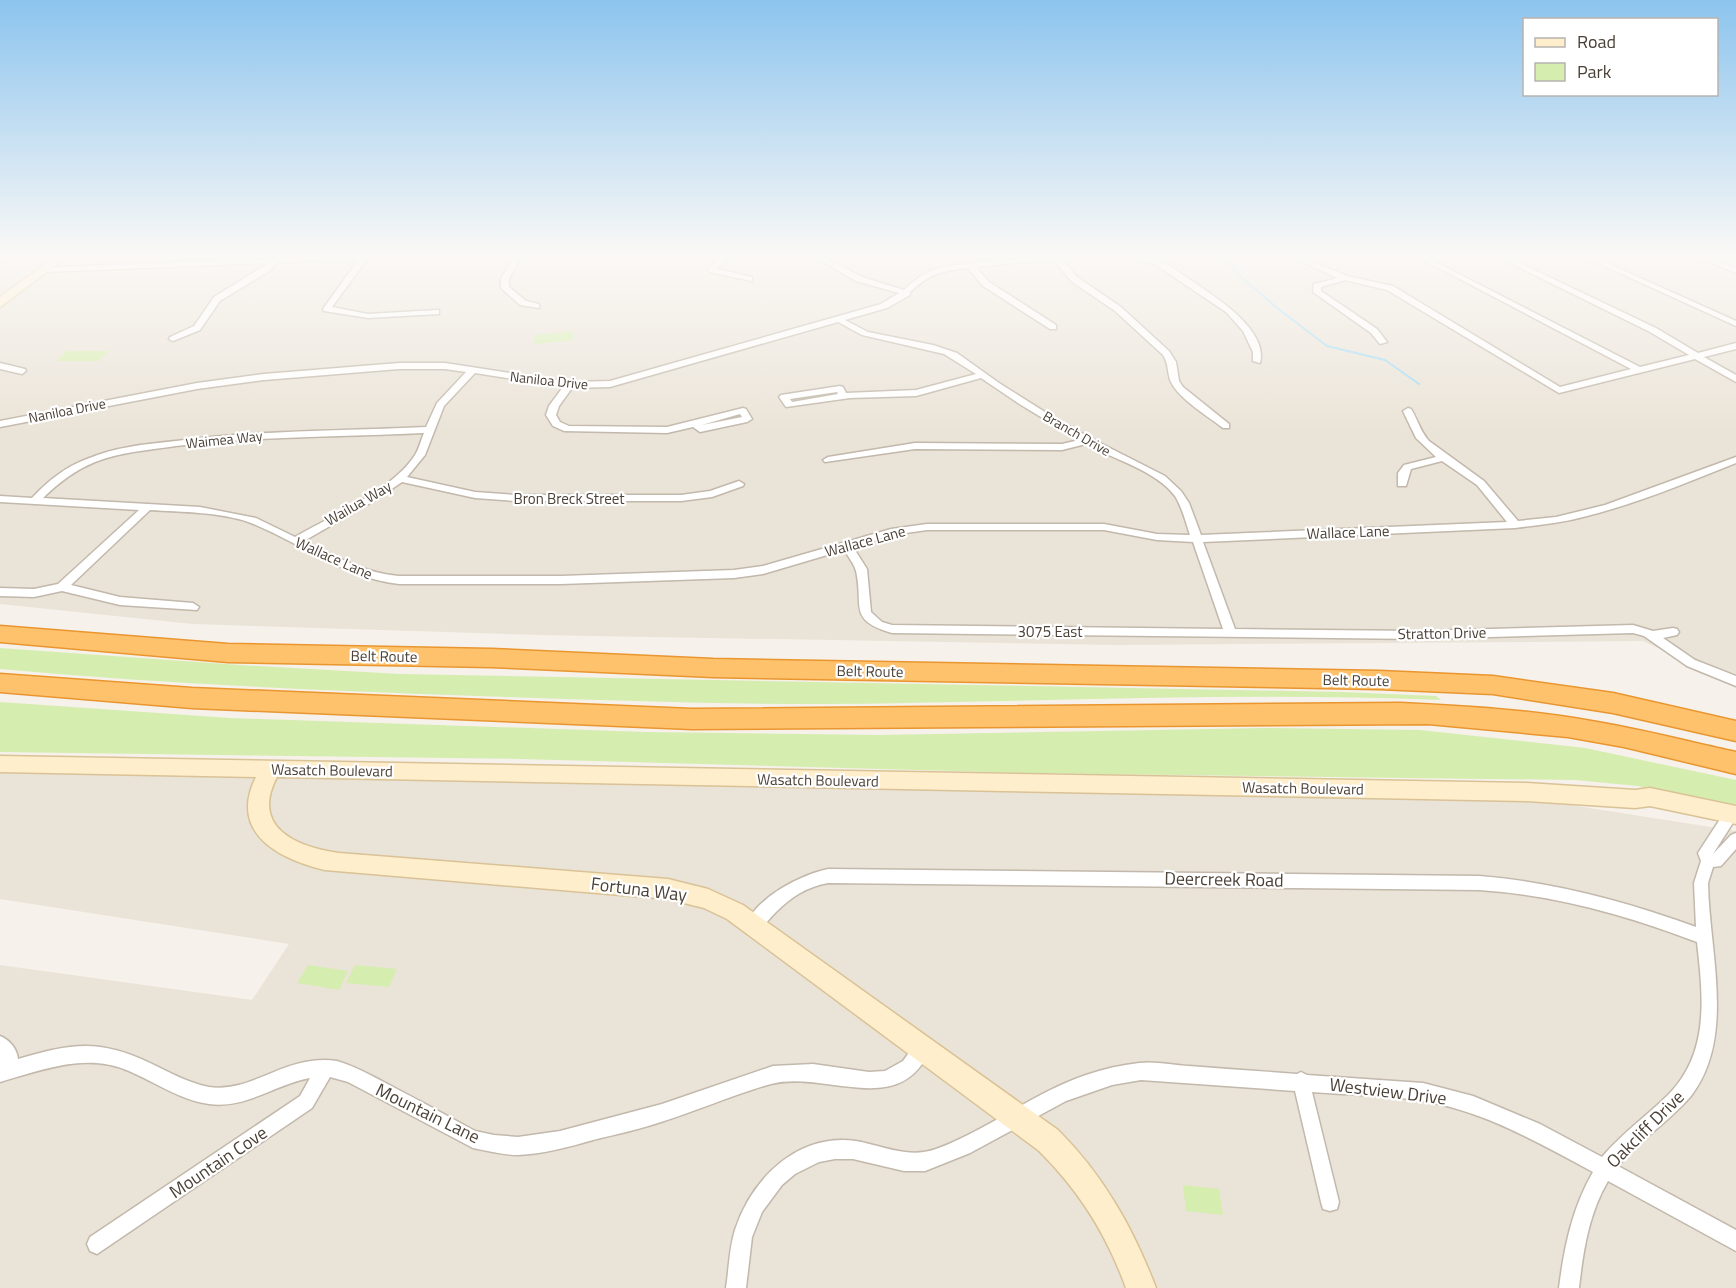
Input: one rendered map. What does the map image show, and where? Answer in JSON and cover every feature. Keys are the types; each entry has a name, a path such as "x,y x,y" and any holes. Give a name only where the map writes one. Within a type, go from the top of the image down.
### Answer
{"highway":[{"name":"Belt Route","path":"0,634 228,653 491,658 713,668 1391,680 1493,685 1613,703 1736,731"},
{"path":"0,683 192,698 692,719 1400,713 1531,723 1623,737 1736,763"},
{"path":"1613,703 1736,724"}],"street":[{"path":"172,339 197,328 207,314"},
{"path":"357,314 368,316 400,314"},
{"name":"Naniloa Drive","path":"0,424 159,392 239,380 408,365 446,366 569,385 600,385 628,380 858,314"},
{"path":"1033,314 1053,327"},
{"path":"1124,314 1166,353 1173,366 1175,381 1180,389 1226,426"},
{"path":"1234,314 1249,334 1257,352 1257,361"},
{"path":"1349,314 1374,331 1383,342"},
{"path":"1433,314 1559,390 1736,346"},
{"path":"1531,314 1639,370"},
{"path":"1621,314 1736,379"},
{"path":"1714,314 1736,324"},
{"name":"Branch Drive","path":"839,320 855,331 872,337 947,352 1088,440 1119,457 1155,472 1170,484 1184,503 1230,631"},
{"path":"0,366 22,371"},
{"name":"Wailua Way","path":"295,540 374,497 400,479 420,455 443,401 473,370"},
{"path":"846,395 840,389 784,397 789,405 846,395 916,393 981,375"},
{"path":"569,385 551,410 552,420 560,427 576,430 677,428 695,423"},
{"path":"1408,411 1414,421 1416,434 1442,458 1477,480 1515,525"},
{"name":"Waimea Way","path":"34,501 58,479 79,465 121,452 260,435 429,430"},
{"path":"828,460 908,447 1066,447 1088,440"},
{"path":"1402,484 1403,473 1407,467 1442,458"},
{"name":"Wallace Lane","path":"0,499 148,507 233,515 260,523 364,573 389,579 561,580 735,574 763,570 900,530 936,526 1104,527 1157,537 1196,538 1515,525 1562,520 1592,513 1736,460"},
{"name":"Bron Breck Street","path":"400,479 475,495 516,498 681,498 712,494 739,484"},
{"path":"62,587 148,507"},
{"name":"3075 East","path":"847,545 861,568 863,608 873,621 885,628 907,631 1230,631"},
{"path":"0,592 33,593 62,587 120,601 193,607"},
{"name":"Stratton Drive","path":"1230,631 1420,634 1628,629 1654,635 1691,663 1736,681"},
{"name":"Stratton Drive","path":"1654,635 1673,632"},
{"name":"Wasatch Boulevard","path":"0,764 1527,792 1635,799 1654,807 1733,824"},
{"name":"Fortuna Way","path":"271,769 259,796 261,819 268,832 280,843 308,857 339,863 668,889 720,904 754,924 1048,1140 1084,1178 1118,1231 1141,1288"},
{"name":"Oakcliff Drive","path":"1569,1288 1581,1223 1605,1168 1619,1152 1671,1105 1688,1085 1700,1065 1705,1050 1708,1020 1701,883 1708,861 1716,861 1733,824"},
{"name":"Deercreek Road","path":"754,924 794,887 810,879 828,876 1208,879 1529,886 1610,904 1704,936"},
{"path":"0,1044 9,1054 4,1072"},
{"name":"Mountain Lane","path":"4,1072 66,1055 99,1054 121,1059 197,1092 218,1096 238,1094 302,1070 326,1069 352,1075 473,1139 506,1146 530,1146 662,1113 773,1075 813,1073 869,1081 887,1079 909,1067 922,1049"},
{"name":"Mountain Cove","path":"97,1244 306,1102 326,1069"},
{"name":"Westview Drive","path":"736,1288 742,1239 747,1222 760,1196 787,1168 814,1154 841,1149 866,1153 900,1163 924,1162 948,1153 1076,1086 1119,1073 1164,1071 1301,1081 1400,1089 1447,1097 1534,1130 1736,1241"},
{"path":"1301,1081 1330,1202"}],"shaded area":[{"path":"0,314 1736,314 1736,682 1711,673 1643,641 1117,645 540,635 193,624 0,604"},
{"path":"0,769 1539,802 1736,831 1736,1288 0,1288 0,965 252,1000 289,944 0,899"}],"green space":[{"path":"573,331 573,340 534,344 535,335"},
{"path":"67,351 109,351 98,361 56,361"},
{"path":"0,648 400,674 1342,692 1436,696 1441,700 1207,697 818,704 690,703 477,696 179,683 0,669"},
{"path":"0,702 230,718 646,732 878,735 1265,728 1420,730 1585,748 1736,780 1736,808 1638,786 1575,780 1023,773 521,759 0,752"},
{"path":"308,965 348,971 339,990 297,983"},
{"path":"355,965 397,969 389,987 346,983"},
{"path":"1183,1185 1219,1189 1223,1215 1186,1211"}],"waterway":[{"path":"1285,314 1327,346 1385,360 1419,384"}]}
